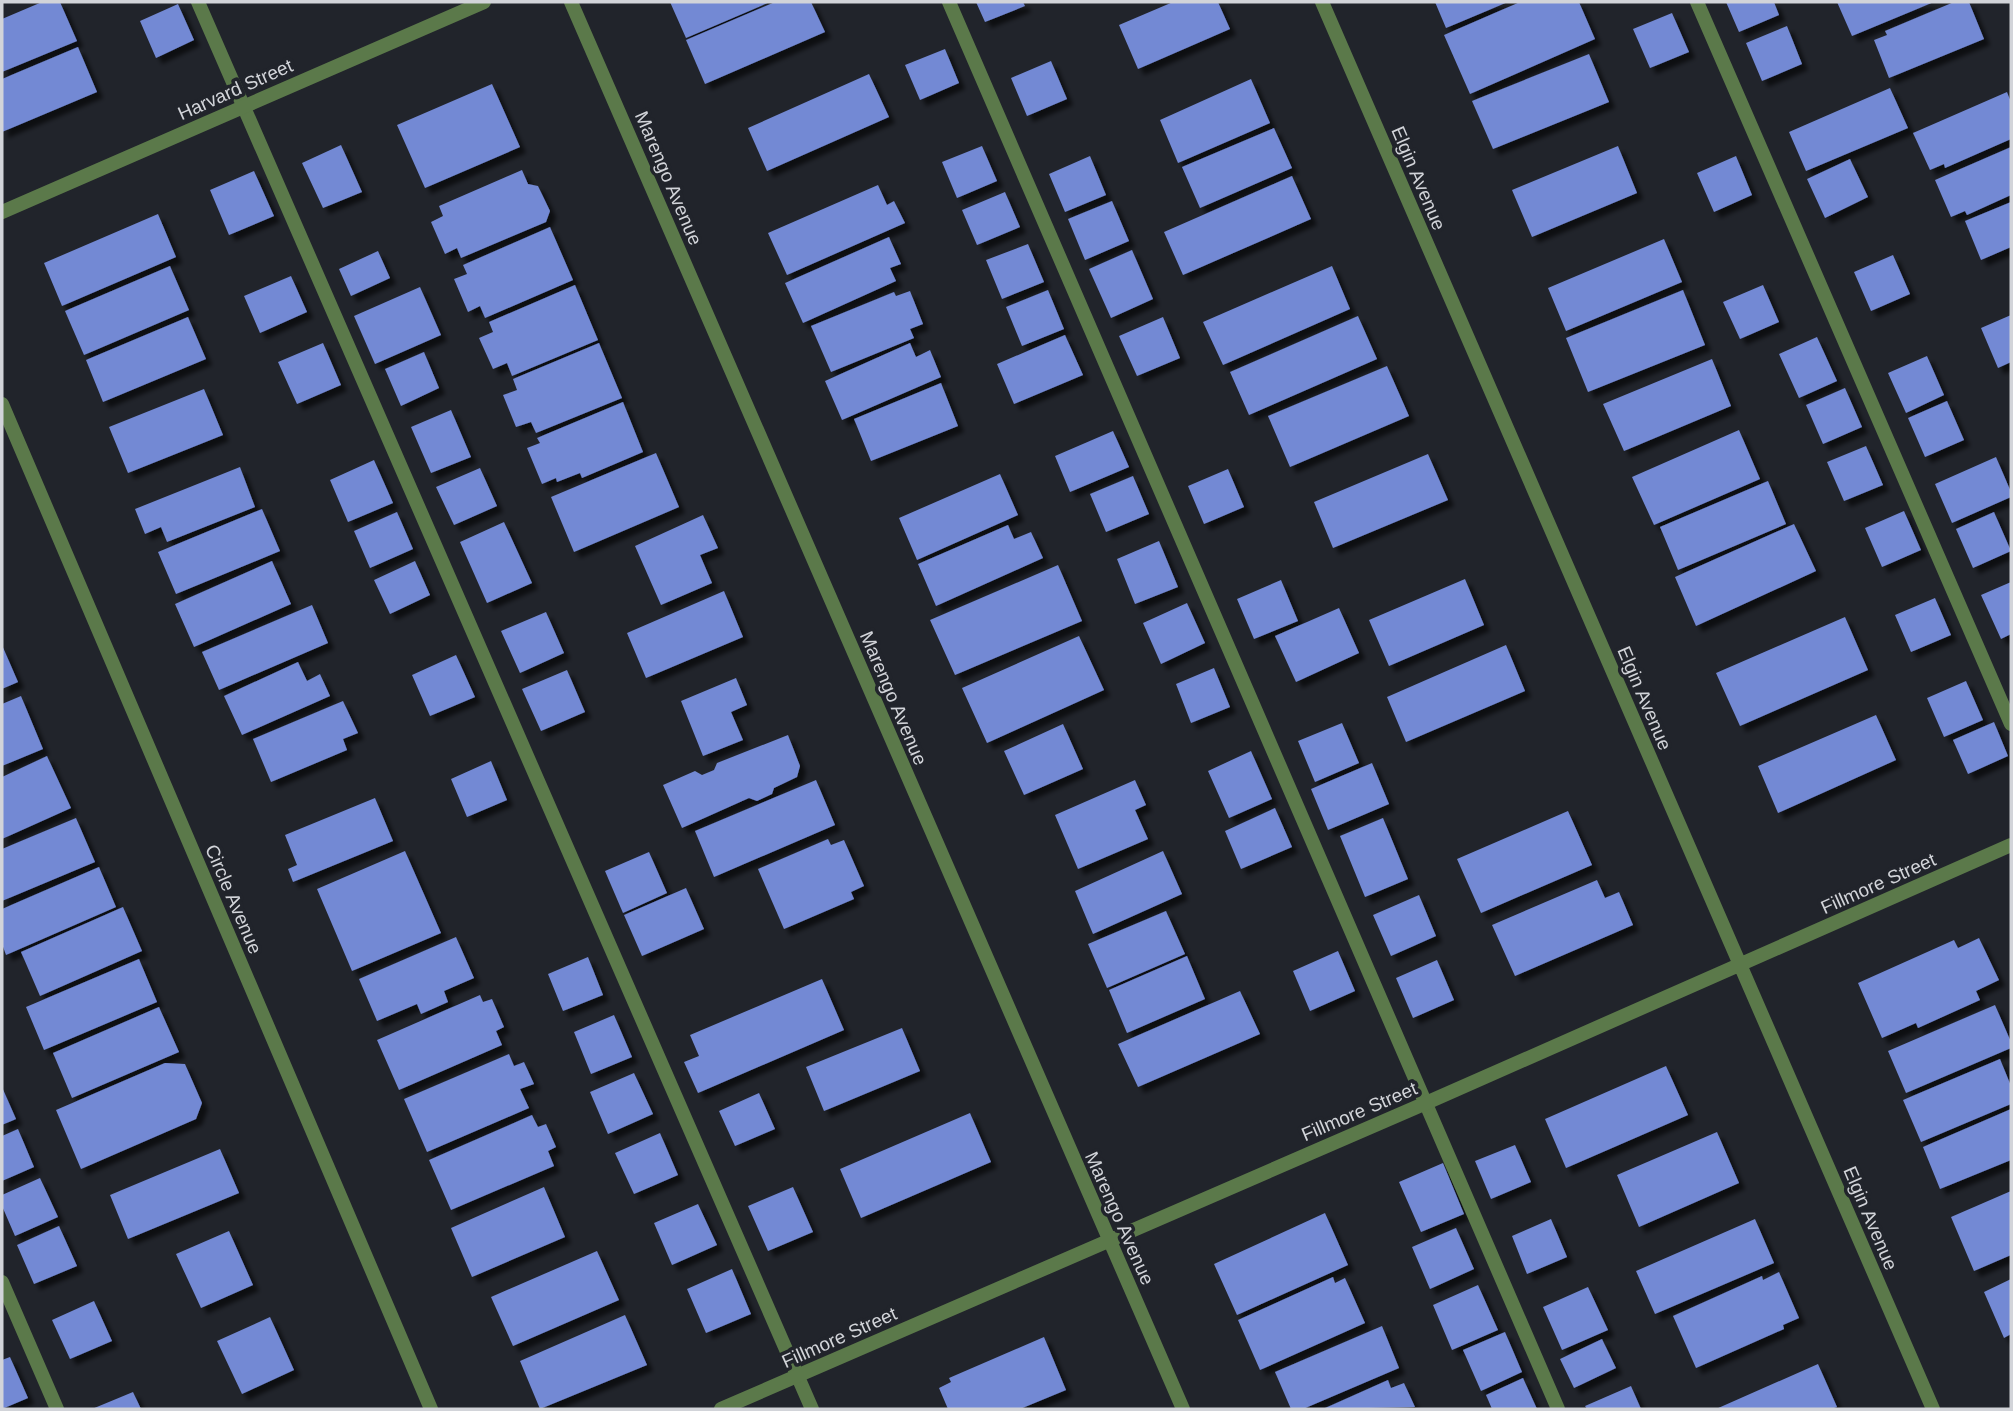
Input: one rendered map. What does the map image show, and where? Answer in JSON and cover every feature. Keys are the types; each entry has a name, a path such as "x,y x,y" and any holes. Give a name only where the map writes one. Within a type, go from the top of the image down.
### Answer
{"street":[{"path":"198,2 812,1409"},
{"name":"Harvard Street","path":"2,212 484,2"},
{"name":"Marengo Avenue","path":"571,2 1183,1409"},
{"path":"949,2 1559,1409"},
{"name":"Elgin Avenue","path":"1322,2 1933,1409"},
{"path":"1697,2 2011,724"},
{"name":"Circle Avenue","path":"2,404 431,1409"},
{"name":"Fillmore Street","path":"721,1409 2011,845"},
{"path":"2,1282 57,1409"}],"building":[{"path":"42,2 60,2 77,41 2,72 2,19"},
{"path":"670,2 770,2 686,38"},
{"path":"775,2 811,2 825,32 705,84 686,40"},
{"path":"976,2 1023,2 1025,6 985,22"},
{"path":"1173,2 1218,2 1230,29 1138,69 1119,25"},
{"path":"1435,2 1508,2 1446,28"},
{"path":"1520,2 1579,2 1595,39 1470,94 1444,35"},
{"path":"1726,2 1774,2 1779,15 1739,32"},
{"path":"1837,2 1934,2 1852,36"},
{"path":"1954,2 1969,2 1984,39 1889,78 1874,40 1887,35 1885,31"},
{"path":"178,4 194,40 156,58 140,21"},
{"path":"1672,13 1689,52 1650,68 1633,29"},
{"path":"1787,26 1802,64 1762,81 1746,43"},
{"path":"78,47 97,92 2,132 2,79"},
{"path":"945,49 959,83 920,100 905,65"},
{"path":"1589,54 1609,102 1493,149 1472,101"},
{"path":"1051,61 1067,99 1027,116 1011,78"},
{"path":"869,74 889,117 767,171 748,128"},
{"path":"1251,79 1270,123 1178,163 1160,120"},
{"path":"492,84 520,147 425,188 397,125"},
{"path":"1890,88 1908,128 1806,171 1789,132"},
{"path":"2007,92 2011,102 2011,139 1945,168 1944,164 1930,170 1913,133"},
{"path":"1274,128 1292,168 1200,208 1182,167"},
{"path":"341,145 362,192 323,208 302,163"},
{"path":"982,146 997,181 957,198 942,162"},
{"path":"1618,146 1637,193 1532,237 1512,190"},
{"path":"2011,147 2011,195 1967,215 1965,211 1951,217 1935,180"},
{"path":"1090,156 1106,195 1065,212 1049,174"},
{"path":"1736,156 1752,195 1714,212 1697,173"},
{"path":"1850,159 1868,197 1825,218 1807,179"},
{"path":"522,170 528,184 538,186 550,211 546,222 461,258 457,248 445,254 431,222 443,216 439,206"},
{"path":"254,171 274,216 229,235 210,190"},
{"path":"1292,176 1311,219 1183,275 1164,232"},
{"path":"878,185 887,205 894,201 905,223 787,275 768,233"},
{"path":"1005,192 1020,227 977,245 962,210"},
{"path":"1112,201 1129,241 1085,260 1068,219"},
{"path":"2011,202 2011,247 1981,260 1965,221"},
{"path":"158,214 176,257 62,306 44,263"},
{"path":"550,227 573,280 485,318 480,306 468,312 454,279 467,274 463,265"},
{"path":"889,237 901,264 890,268 896,281 803,323 785,283"},
{"path":"1664,239 1682,282 1566,331 1548,288"},
{"path":"1028,244 1044,282 1002,299 986,260"},
{"path":"1132,250 1153,299 1111,318 1089,269"},
{"path":"378,251 390,278 351,296 339,269"},
{"path":"1893,255 1910,294 1871,311 1854,272"},
{"path":"170,266 189,310 84,355 65,311"},
{"path":"1332,266 1350,309 1223,365 1203,322"},
{"path":"291,276 307,312 260,333 244,296"},
{"path":"575,285 598,340 512,376 507,363 493,369 479,338 493,332 489,322"},
{"path":"1763,285 1779,322 1740,339 1723,302"},
{"path":"420,287 441,335 375,364 354,316"},
{"path":"1048,290 1064,329 1022,346 1006,307"},
{"path":"1683,290 1705,345 1588,392 1566,338"},
{"path":"910,291 923,324 910,329 914,338 831,372 811,326 894,292 896,296"},
{"path":"2011,315 2011,362 1998,368 1981,328"},
{"path":"1358,316 1377,359 1249,415 1230,372"},
{"path":"188,317 206,359 103,402 86,360"},
{"path":"1163,317 1180,358 1137,376 1119,336"},
{"path":"1065,335 1083,375 1014,404 997,364"},
{"path":"1817,337 1837,381 1799,398 1779,354"},
{"path":"323,343 341,385 297,404 278,362"},
{"path":"599,343 622,398 536,433 531,422 516,427 503,395 517,390 513,379"},
{"path":"910,343 916,357 930,350 941,377 842,420 825,381"},
{"path":"424,352 439,388 401,406 385,369"},
{"path":"1927,356 1944,395 1906,413 1888,373"},
{"path":"1712,359 1731,406 1624,451 1603,404"},
{"path":"1387,366 1409,416 1290,467 1268,416"},
{"path":"941,383 958,426 871,461 854,419"},
{"path":"1845,388 1862,427 1823,444 1806,405"},
{"path":"204,389 223,435 128,473 109,427"},
{"path":"1947,401 1964,440 1925,457 1908,418"},
{"path":"623,402 643,452 582,478 580,473 557,482 556,478 542,484 527,448 540,443 537,438"},
{"path":"451,410 471,457 431,473 411,427"},
{"path":"1739,430 1760,479 1654,525 1632,477"},
{"path":"1113,431 1129,467 1070,492 1055,456"},
{"path":"1866,446 1883,485 1844,501 1827,462"},
{"path":"656,453 679,507 574,552 551,497"},
{"path":"1428,454 1448,500 1333,548 1314,502"},
{"path":"1996,457 2011,497 1952,523 1935,484"},
{"path":"374,460 393,503 348,522 330,480"},
{"path":"240,467 255,507 167,542 161,527 145,534 135,509"},
{"path":"480,468 497,506 454,525 436,487"},
{"path":"1228,469 1244,507 1204,524 1188,486"},
{"path":"1000,474 1018,515 917,560 899,518"},
{"path":"1133,476 1149,514 1106,532 1090,494"},
{"path":"1768,481 1786,524 1678,570 1660,527"},
{"path":"262,509 280,551 176,594 158,552"},
{"path":"1904,511 1921,550 1882,567 1865,528"},
{"path":"397,512 413,549 370,568 354,531"},
{"path":"1994,512 2011,551 1973,568 1956,529"},
{"path":"703,515 718,548 700,555 712,583 661,605 635,546"},
{"path":"504,522 532,583 487,603 460,542"},
{"path":"1794,524 1816,571 1696,626 1675,577"},
{"path":"1008,525 1014,539 1031,532 1043,558 936,606 918,564"},
{"path":"1159,541 1178,587 1135,604 1117,559"},
{"path":"272,561 291,604 194,647 175,604"},
{"path":"415,561 430,595 390,614 374,580"},
{"path":"1058,565 1082,621 955,675 930,620"},
{"path":"1465,579 1484,625 1389,666 1369,620"},
{"path":"1281,580 1298,621 1254,639 1237,599"},
{"path":"2011,582 2011,634 2001,639 1981,595"},
{"path":"724,591 743,637 646,678 627,633"},
{"path":"1935,598 1951,635 1911,652 1895,615"},
{"path":"1187,603 1205,643 1161,664 1143,623"},
{"path":"312,605 328,643 219,690 202,652"},
{"path":"1339,608 1359,653 1296,682 1275,636"},
{"path":"546,612 564,653 520,673 501,631"},
{"path":"1845,617 1868,670 1740,726 1716,673"},
{"path":"1079,636 1104,690 987,743 962,688"},
{"path":"2,645 18,682 2,689"},
{"path":"1506,645 1525,691 1406,742 1387,697"},
{"path":"456,655 475,697 430,716 412,675"},
{"path":"298,662 307,681 320,674 330,696 242,735 224,696"},
{"path":"1214,668 1230,707 1191,723 1176,684"},
{"path":"567,670 585,712 541,731 522,689"},
{"path":"736,678 747,705 731,712 743,740 703,756 681,701"},
{"path":"1966,681 1983,720 1944,737 1927,698"},
{"path":"21,696 43,749 2,766 2,704"},
{"path":"343,701 358,733 343,739 347,750 271,782 253,739"},
{"path":"1876,715 1896,760 1778,813 1758,766"},
{"path":"1994,722 2008,756 1968,774 1953,740"},
{"path":"1342,723 1359,763 1315,782 1298,741"},
{"path":"1063,724 1083,769 1024,795 1004,751"},
{"path":"788,735 800,766 797,777 774,788 772,794 757,801 749,798 682,828 663,785 695,771 702,775 714,770 717,763"},
{"path":"1251,751 1272,799 1229,818 1208,771"},
{"path":"47,756 71,808 2,839 2,777"},
{"path":"491,761 507,800 467,817 451,779"},
{"path":"1372,763 1389,804 1328,830 1311,789"},
{"path":"816,780 835,825 714,877 695,831"},
{"path":"1135,780 1146,805 1135,810 1148,839 1078,869 1055,815"},
{"path":"375,798 393,841 293,882 288,869 297,865 285,835"},
{"path":"1275,808 1292,847 1241,869 1225,831"},
{"path":"1568,811 1592,865 1481,913 1457,859"},
{"path":"76,818 95,862 2,901 2,849"},
{"path":"1383,818 1408,879 1365,897 1340,836"},
{"path":"828,839 831,845 844,840 864,886 851,892 854,899 784,929 758,869"},
{"path":"405,851 441,933 352,971 317,889"},
{"path":"1163,851 1182,894 1093,934 1075,891"},
{"path":"649,852 667,893 623,913 605,871"},
{"path":"99,867 116,907 6,955 2,944 2,909"},
{"path":"1597,880 1605,898 1619,892 1633,925 1515,976 1492,925"},
{"path":"686,888 704,929 642,956 624,915"},
{"path":"1419,895 1436,936 1391,956 1373,915"},
{"path":"123,907 142,951 40,996 21,952"},
{"path":"1166,911 1185,954 1107,988 1088,944"},
{"path":"456,937 474,978 444,991 448,1002 421,1014 417,1004 377,1021 359,979"},
{"path":"1979,938 1999,980 1976,991 1980,1000 1918,1028 1916,1023 1882,1038 1858,983 1954,940 1958,948"},
{"path":"1338,951 1355,991 1310,1011 1293,971"},
{"path":"1187,956 1205,999 1127,1033 1109,990"},
{"path":"588,957 603,995 563,1011 548,974"},
{"path":"139,959 157,1002 44,1050 26,1007"},
{"path":"1437,960 1454,1000 1413,1018 1396,978"},
{"path":"822,979 844,1030 698,1093 684,1062 699,1056 690,1035"},
{"path":"1240,991 1260,1034 1138,1087 1118,1044"},
{"path":"480,995 483,1002 492,999 504,1027 496,1031 502,1045 399,1090 377,1040"},
{"path":"1995,1005 2011,1048 1906,1093 1888,1051"},
{"path":"159,1007 179,1052 72,1098 53,1053"},
{"path":"614,1015 632,1057 591,1074 574,1032"},
{"path":"902,1028 920,1071 824,1111 806,1067"},
{"path":"509,1054 514,1066 524,1062 534,1084 520,1089 529,1108 427,1152 404,1099"},
{"path":"2000,1059 2011,1086 2011,1104 1921,1142 1903,1100"},
{"path":"165,1063 185,1064 202,1103 196,1119 81,1169 56,1110"},
{"path":"1666,1066 1688,1115 1566,1168 1545,1119"},
{"path":"634,1073 653,1114 608,1134 590,1092"},
{"path":"2,1087 16,1119 2,1125"},
{"path":"759,1093 775,1129 735,1146 719,1111"},
{"path":"2011,1109 2011,1160 1940,1189 1923,1147"},
{"path":"970,1113 991,1162 861,1218 840,1169"},
{"path":"532,1115 538,1127 546,1124 556,1147 548,1151 554,1166 451,1210 429,1160"},
{"path":"18,1129 34,1167 2,1181 2,1136"},
{"path":"1717,1132 1739,1183 1639,1227 1617,1175"},
{"path":"660,1133 678,1175 634,1194 615,1153"},
{"path":"1515,1145 1531,1182 1491,1199 1475,1161"},
{"path":"220,1149 239,1193 128,1239 110,1195"},
{"path":"1443,1163 1464,1214 1421,1232 1399,1182"},
{"path":"40,1178 58,1217 15,1236 2,1206 2,1195"},
{"path":"544,1187 565,1237 472,1277 451,1228"},
{"path":"793,1187 813,1232 768,1251 748,1206"},
{"path":"2011,1191 2011,1255 1974,1271 1951,1217"},
{"path":"698,1204 717,1245 672,1265 654,1223"},
{"path":"1325,1213 1348,1265 1237,1315 1214,1264"},
{"path":"1551,1219 1567,1257 1527,1274 1512,1236"},
{"path":"1755,1219 1774,1263 1655,1314 1636,1271"},
{"path":"59,1226 77,1266 34,1284 17,1245"},
{"path":"1456,1228 1474,1269 1430,1289 1412,1247"},
{"path":"229,1231 253,1285 201,1308 176,1254"},
{"path":"597,1251 619,1300 513,1346 491,1297"},
{"path":"732,1269 751,1314 706,1333 687,1289"},
{"path":"1779,1272 1799,1318 1783,1325 1784,1329 1696,1368 1673,1316 1762,1276 1763,1280"},
{"path":"1333,1277 1335,1283 1345,1278 1365,1323 1260,1370 1238,1320"},
{"path":"2011,1279 2011,1334 2004,1338 1984,1292"},
{"path":"1478,1285 1498,1330 1452,1350 1433,1305"},
{"path":"1588,1287 1608,1330 1562,1350 1543,1307"},
{"path":"94,1301 112,1341 70,1359 52,1320"},
{"path":"625,1315 647,1365 540,1409 520,1361"},
{"path":"270,1317 294,1370 242,1394 217,1341"},
{"path":"1382,1326 1399,1368 1303,1409 1291,1409 1275,1372"},
{"path":"1505,1332 1522,1372 1481,1391 1463,1350"},
{"path":"1044,1337 1066,1390 1020,1409 948,1409 939,1388 951,1382 949,1378"},
{"path":"1602,1339 1616,1368 1574,1388 1560,1359"},
{"path":"10,1357 28,1398 2,1409 2,1360"},
{"path":"1818,1364 1837,1407 1716,1409"},
{"path":"1523,1378 1537,1409 1492,1409 1486,1395"},
{"path":"1388,1380 1391,1388 1404,1383 1415,1407 1323,1409"},
{"path":"1631,1386 1641,1409 1587,1409 1585,1406"},
{"path":"133,1392 141,1409 92,1409"}]}
